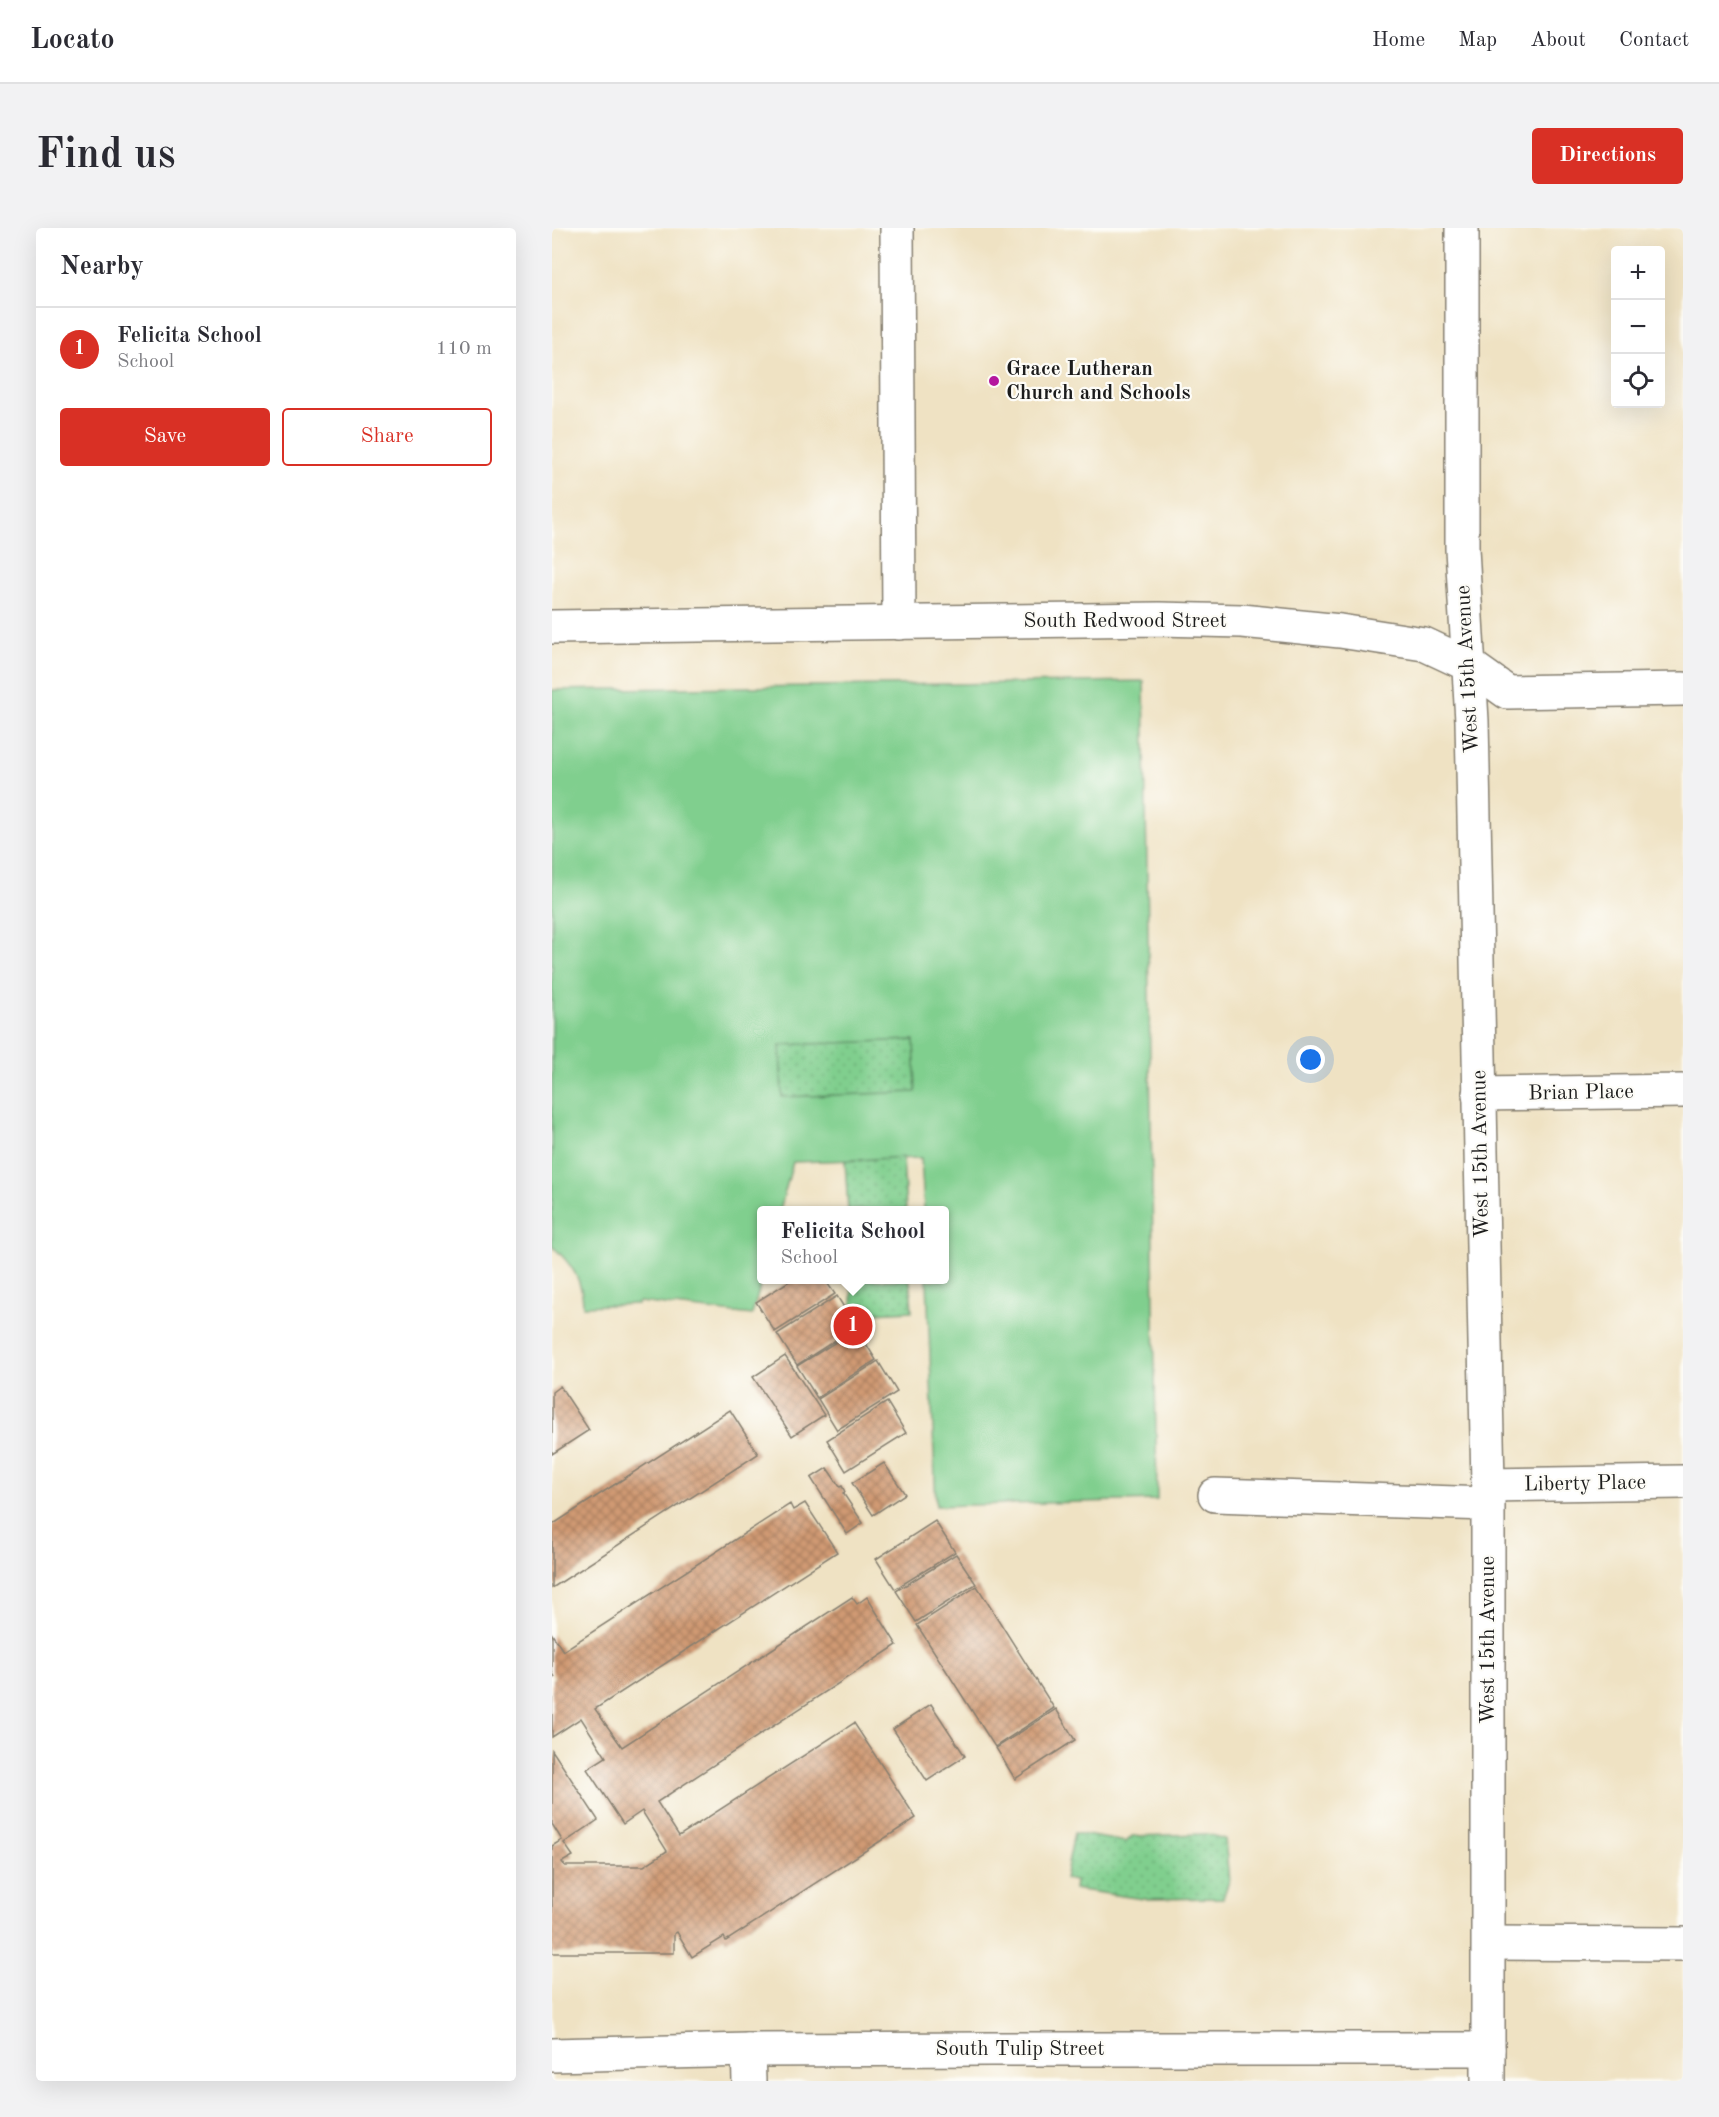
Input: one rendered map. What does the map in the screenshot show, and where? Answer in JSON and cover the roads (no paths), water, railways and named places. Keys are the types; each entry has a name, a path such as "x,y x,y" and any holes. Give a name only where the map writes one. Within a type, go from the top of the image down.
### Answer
{"street":[{"path":"897,228 899,623"},
{"name":"West 15th Avenue","path":"1462,228 1462,549 1472,733 1487,1495 1488,2065"},
{"name":"South Redwood Street","path":"552,627 1159,619 1242,621 1340,631 1424,644 1469,665 1507,692 1683,689"},
{"name":"Brian Place","path":"1479,1094 1683,1091"},
{"name":"Liberty Place","path":"1215,1496 1487,1495 1683,1482"},
{"path":"1489,1943 1683,1944"},
{"name":"South Tulip Street","path":"552,2055 749,2066 1423,2048 1488,2065"}],"place":[{"name":"Grace Lutheran Church and Schools","path":"994,381"},
{"name":"Felicita School","path":"853,1326"}]}
